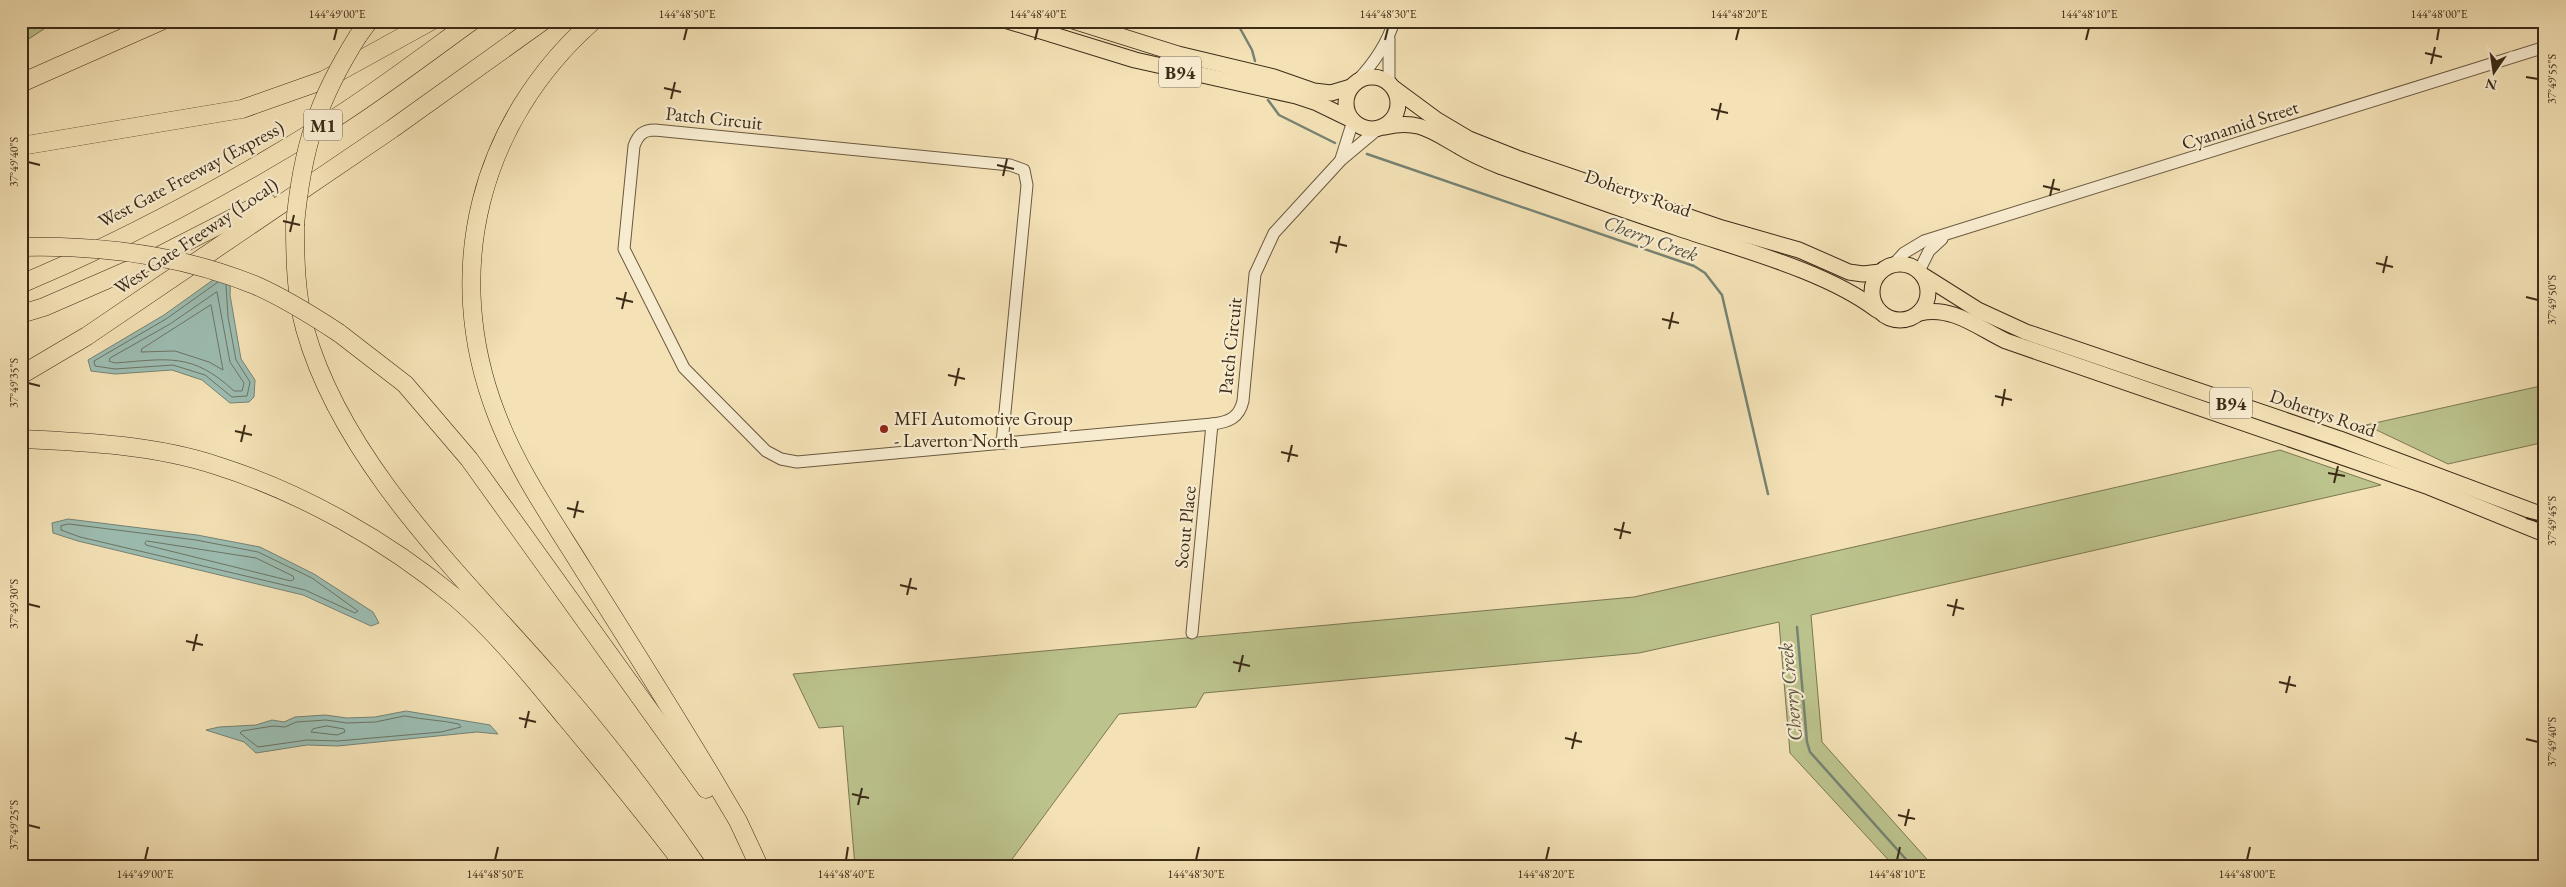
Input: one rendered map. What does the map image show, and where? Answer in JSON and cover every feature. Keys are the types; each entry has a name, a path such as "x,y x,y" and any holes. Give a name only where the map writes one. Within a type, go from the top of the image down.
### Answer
{"highway":[{"path":"21,83 162,21"},
{"path":"369,21 336,70 311,131 298,196 295,225 295,264 304,327 326,390 341,418 377,474 491,611 548,674 661,814 698,866"},
{"path":"21,146 242,109 324,80 431,21"},
{"name":"West Gate Freeway (Express)","path":"21,284 64,265 231,180 331,120 472,21"},
{"name":"M1","path":"21,314 44,307 154,259 256,207 392,129 543,21"},
{"path":"594,21 549,65 527,95 493,161 474,234 470,270 476,341 484,376 510,449 709,772 738,821 759,866"},
{"name":"West Gate Freeway (Local)","path":"21,375 87,336 392,129"},
{"path":"21,247 67,246 114,249 211,269 257,286 302,309 339,334 404,384 469,459 702,782 749,866"},
{"path":"21,439 139,449 216,465 252,478 317,507 374,540 456,599 491,632 596,754 685,866"}],"main road":[{"name":"B94","path":"1008,21 1135,60 1197,76 1296,96 1324,106 1363,128 1381,128"},
{"name":"B94","path":"1073,21 1178,54 1274,77 1314,91 1331,93 1374,77 1392,86"},
{"path":"1352,121 1346,107 1346,100 1354,84"},
{"path":"1381,128 1392,121 1399,106 1392,86"},
{"name":"Dohertys Road","path":"1392,86 1437,120 1469,139 1517,158 1722,228 1790,247 1849,272 1863,274 1887,268"},
{"name":"Dohertys Road","path":"1381,128 1402,123 1428,128 1467,151 1502,167 1734,246 1830,282 1861,297 1878,310"},
{"name":"B94","path":"1887,268 1902,264 1921,274"},
{"path":"1878,310 1874,302 1872,286 1887,268"},
{"path":"1920,313 1925,307 1929,292 1921,274"},
{"name":"Dohertys Road","path":"1921,274 1978,310 2026,332 2340,440 2545,516"},
{"name":"B94","path":"1878,310 1890,319 1898,321 1906,320 1920,313"},
{"name":"Dohertys Road","path":"1920,313 1928,311 1945,312 2014,344 2429,487 2545,534"}],"street":[{"path":"1354,84 1372,64 1389,37 1394,21"},
{"path":"1389,37 1392,86"},
{"name":"Cyanamid Street","path":"1887,268 1913,246 2545,47"},
{"name":"Patch Circuit","path":"1340,160 1352,121"},
{"name":"Patch Circuit","path":"1002,443 1027,185 1024,170 1010,165 655,130 648,130 637,138 634,146 624,249 684,368 766,451 781,459 797,462 1212,424 1231,420 1241,408 1256,274 1274,233 1340,160 1381,128"},
{"name":"Cyanamid Street","path":"1921,274 1929,251 1945,236"},
{"name":"Scout Place","path":"1192,632 1212,424"}],"green space":[{"path":"21,21 56,21 21,44"},
{"path":"2545,385 2545,442 2448,464 2366,425"},
{"path":"2280,450 2381,485 1811,615 1822,742 1933,866 1894,866 1790,753 1779,622 1639,653 1204,693 1196,707 1119,714 1007,866 855,866 843,726 819,728 793,674 1634,597"}],"water":[{"path":"231,267 230,295 241,359 255,380 254,397 249,402 230,403 202,380 172,370 115,374 91,371 88,360 164,315"},
{"path":"68,519 197,535 260,547 314,574 373,612 379,623 371,626 303,595 78,541 53,533 52,523"},
{"path":"406,711 490,725 498,734 477,732 338,746 307,745 256,753 244,742 206,730 219,727 256,725 272,720 284,722 295,717 325,715 347,718 375,717"}],"waterway":[{"name":"Cherry Creek","path":"1236,21 1252,50 1255,61"},
{"name":"Cherry Creek","path":"1268,100 1279,115 1335,143"},
{"name":"Cherry Creek","path":"1367,154 1694,266 1705,273 1722,295 1768,494"},
{"name":"Cherry Creek","path":"1797,627 1807,742 1810,752 1912,866"}],"place":[{"name":"MFI Automotive Group - Laverton North","path":"884,429"}]}
